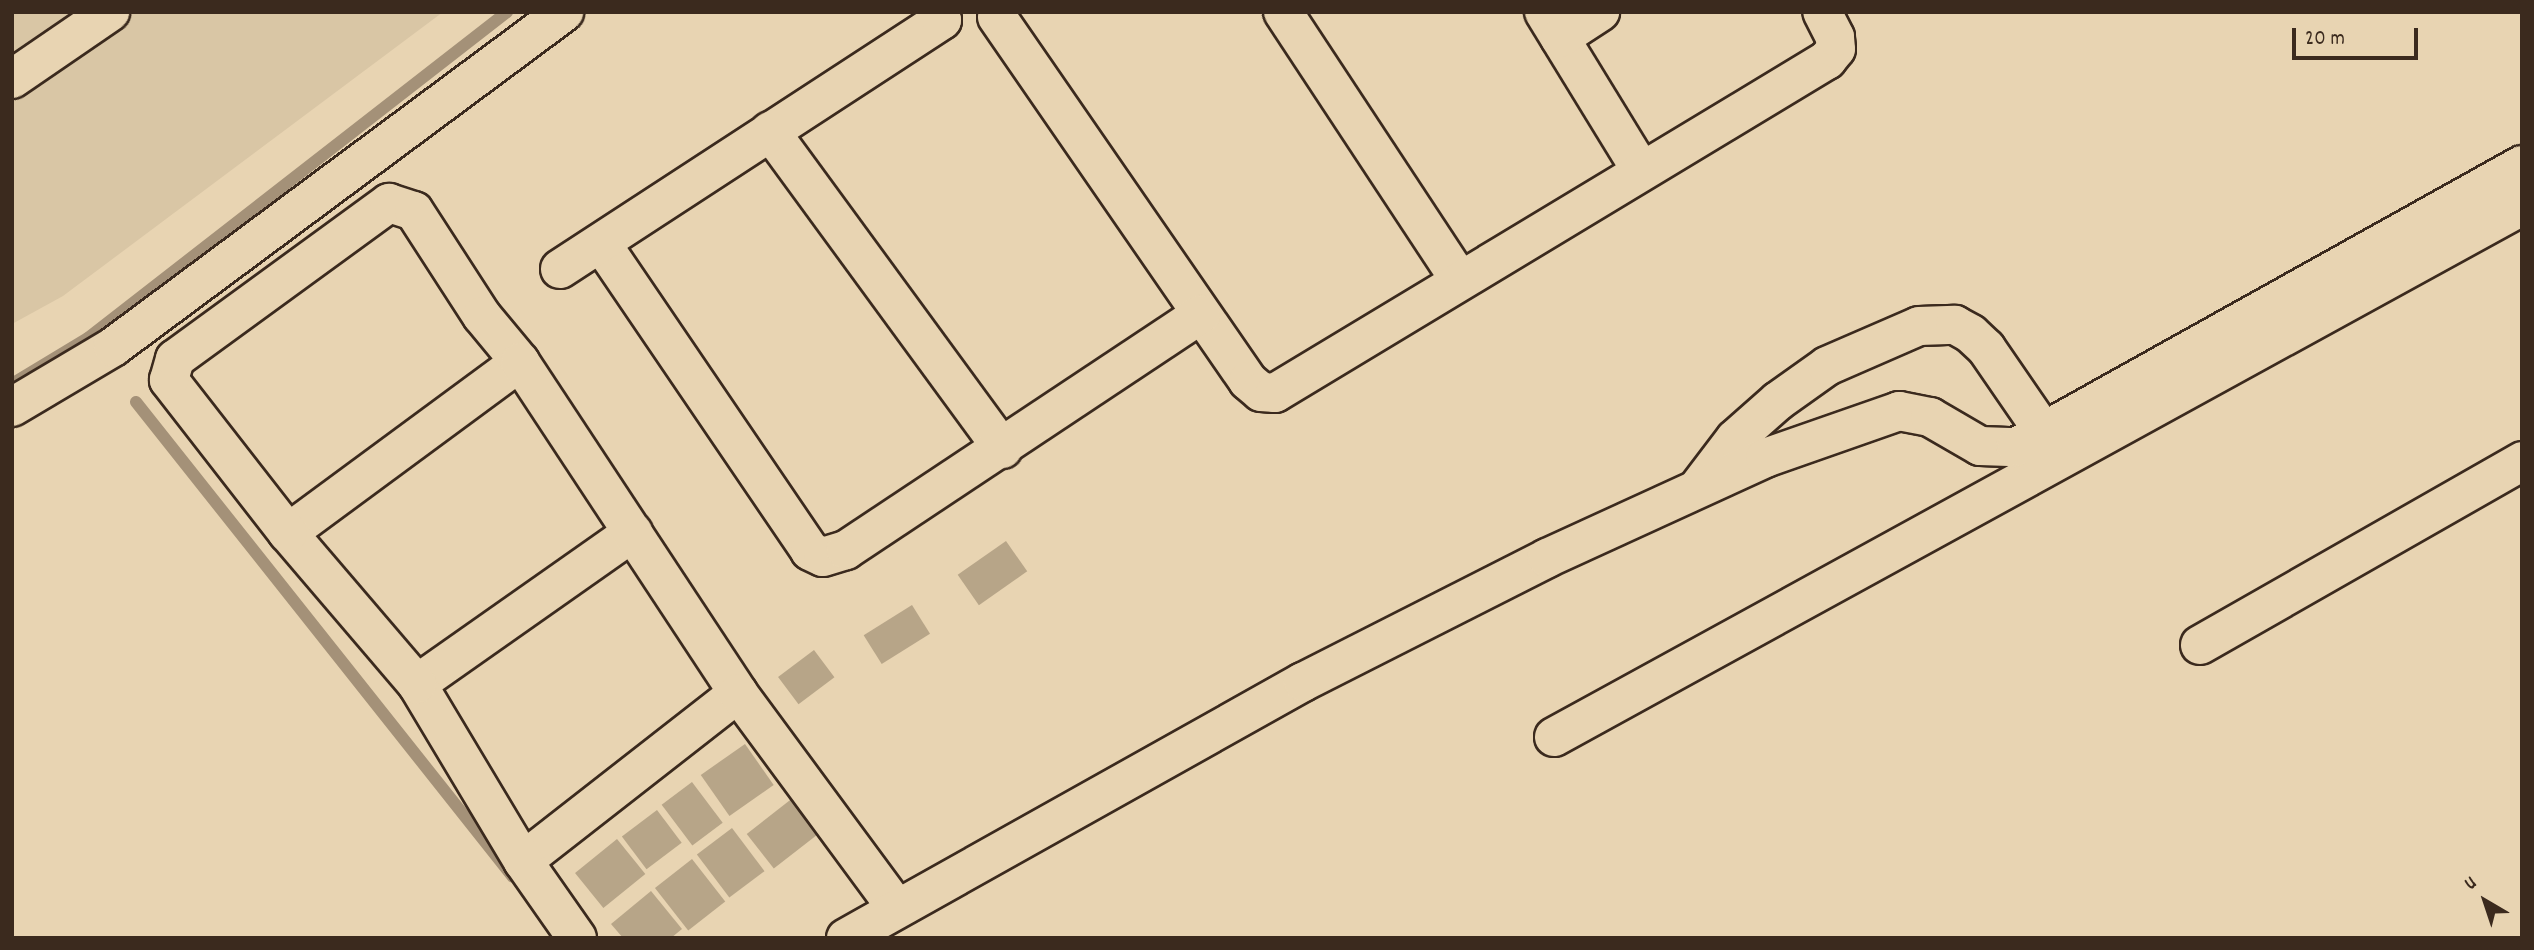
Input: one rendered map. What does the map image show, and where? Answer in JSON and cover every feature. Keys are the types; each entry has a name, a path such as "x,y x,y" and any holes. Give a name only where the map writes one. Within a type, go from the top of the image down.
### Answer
{"street":[{"path":"12,79 110,12"},
{"path":"12,407 113,347 564,12"},
{"path":"1283,12 1460,280"},
{"path":"1600,12 1552,25 1641,170"},
{"path":"560,269 939,16 1001,15 1201,314 1255,388 1275,393 1827,60 1836,49 1835,37 1822,12"},
{"path":"770,131 1003,449"},
{"path":"846,938 896,907 1303,682 1547,558 1696,489 1765,458 1899,411 1930,417 1995,450 2015,447 2522,165"},
{"path":"577,938 523,861 417,684 288,533 173,390 169,380 175,359 389,203 398,203 414,211 482,316 520,362 738,693 896,907"},
{"path":"1554,737 2522,206"},
{"path":"601,243 810,551 823,557 846,550 1003,449 1201,314"},
{"path":"1696,489 1735,439 1778,401 1827,366 1919,326 1955,325 1971,334 1986,348 2043,431"},
{"path":"288,533 520,362"},
{"path":"2200,645 2522,460"},
{"path":"417,684 633,532"},
{"path":"523,861 738,693"}],"shaded area":[{"path":"12,12 443,12 63,296 12,324"}],"building":[{"path":"1006,541 1027,571 979,605 958,575"},
{"path":"912,605 930,634 882,664 864,635"},
{"path":"814,650 834,677 799,704 778,677"},
{"path":"745,744 774,785 729,816 701,775"},
{"path":"692,782 723,823 692,846 662,805"},
{"path":"794,797 821,832 774,869 747,834"},
{"path":"657,810 682,843 647,869 622,836"},
{"path":"732,828 764,871 729,898 697,854"},
{"path":"617,839 645,874 603,908 575,873"},
{"path":"692,859 725,902 688,930 655,888"},
{"path":"651,891 682,929 671,938 623,938 611,924"}],"waterway":[{"path":"12,384 88,338 507,12"},
{"path":"136,402 513,877"}]}
